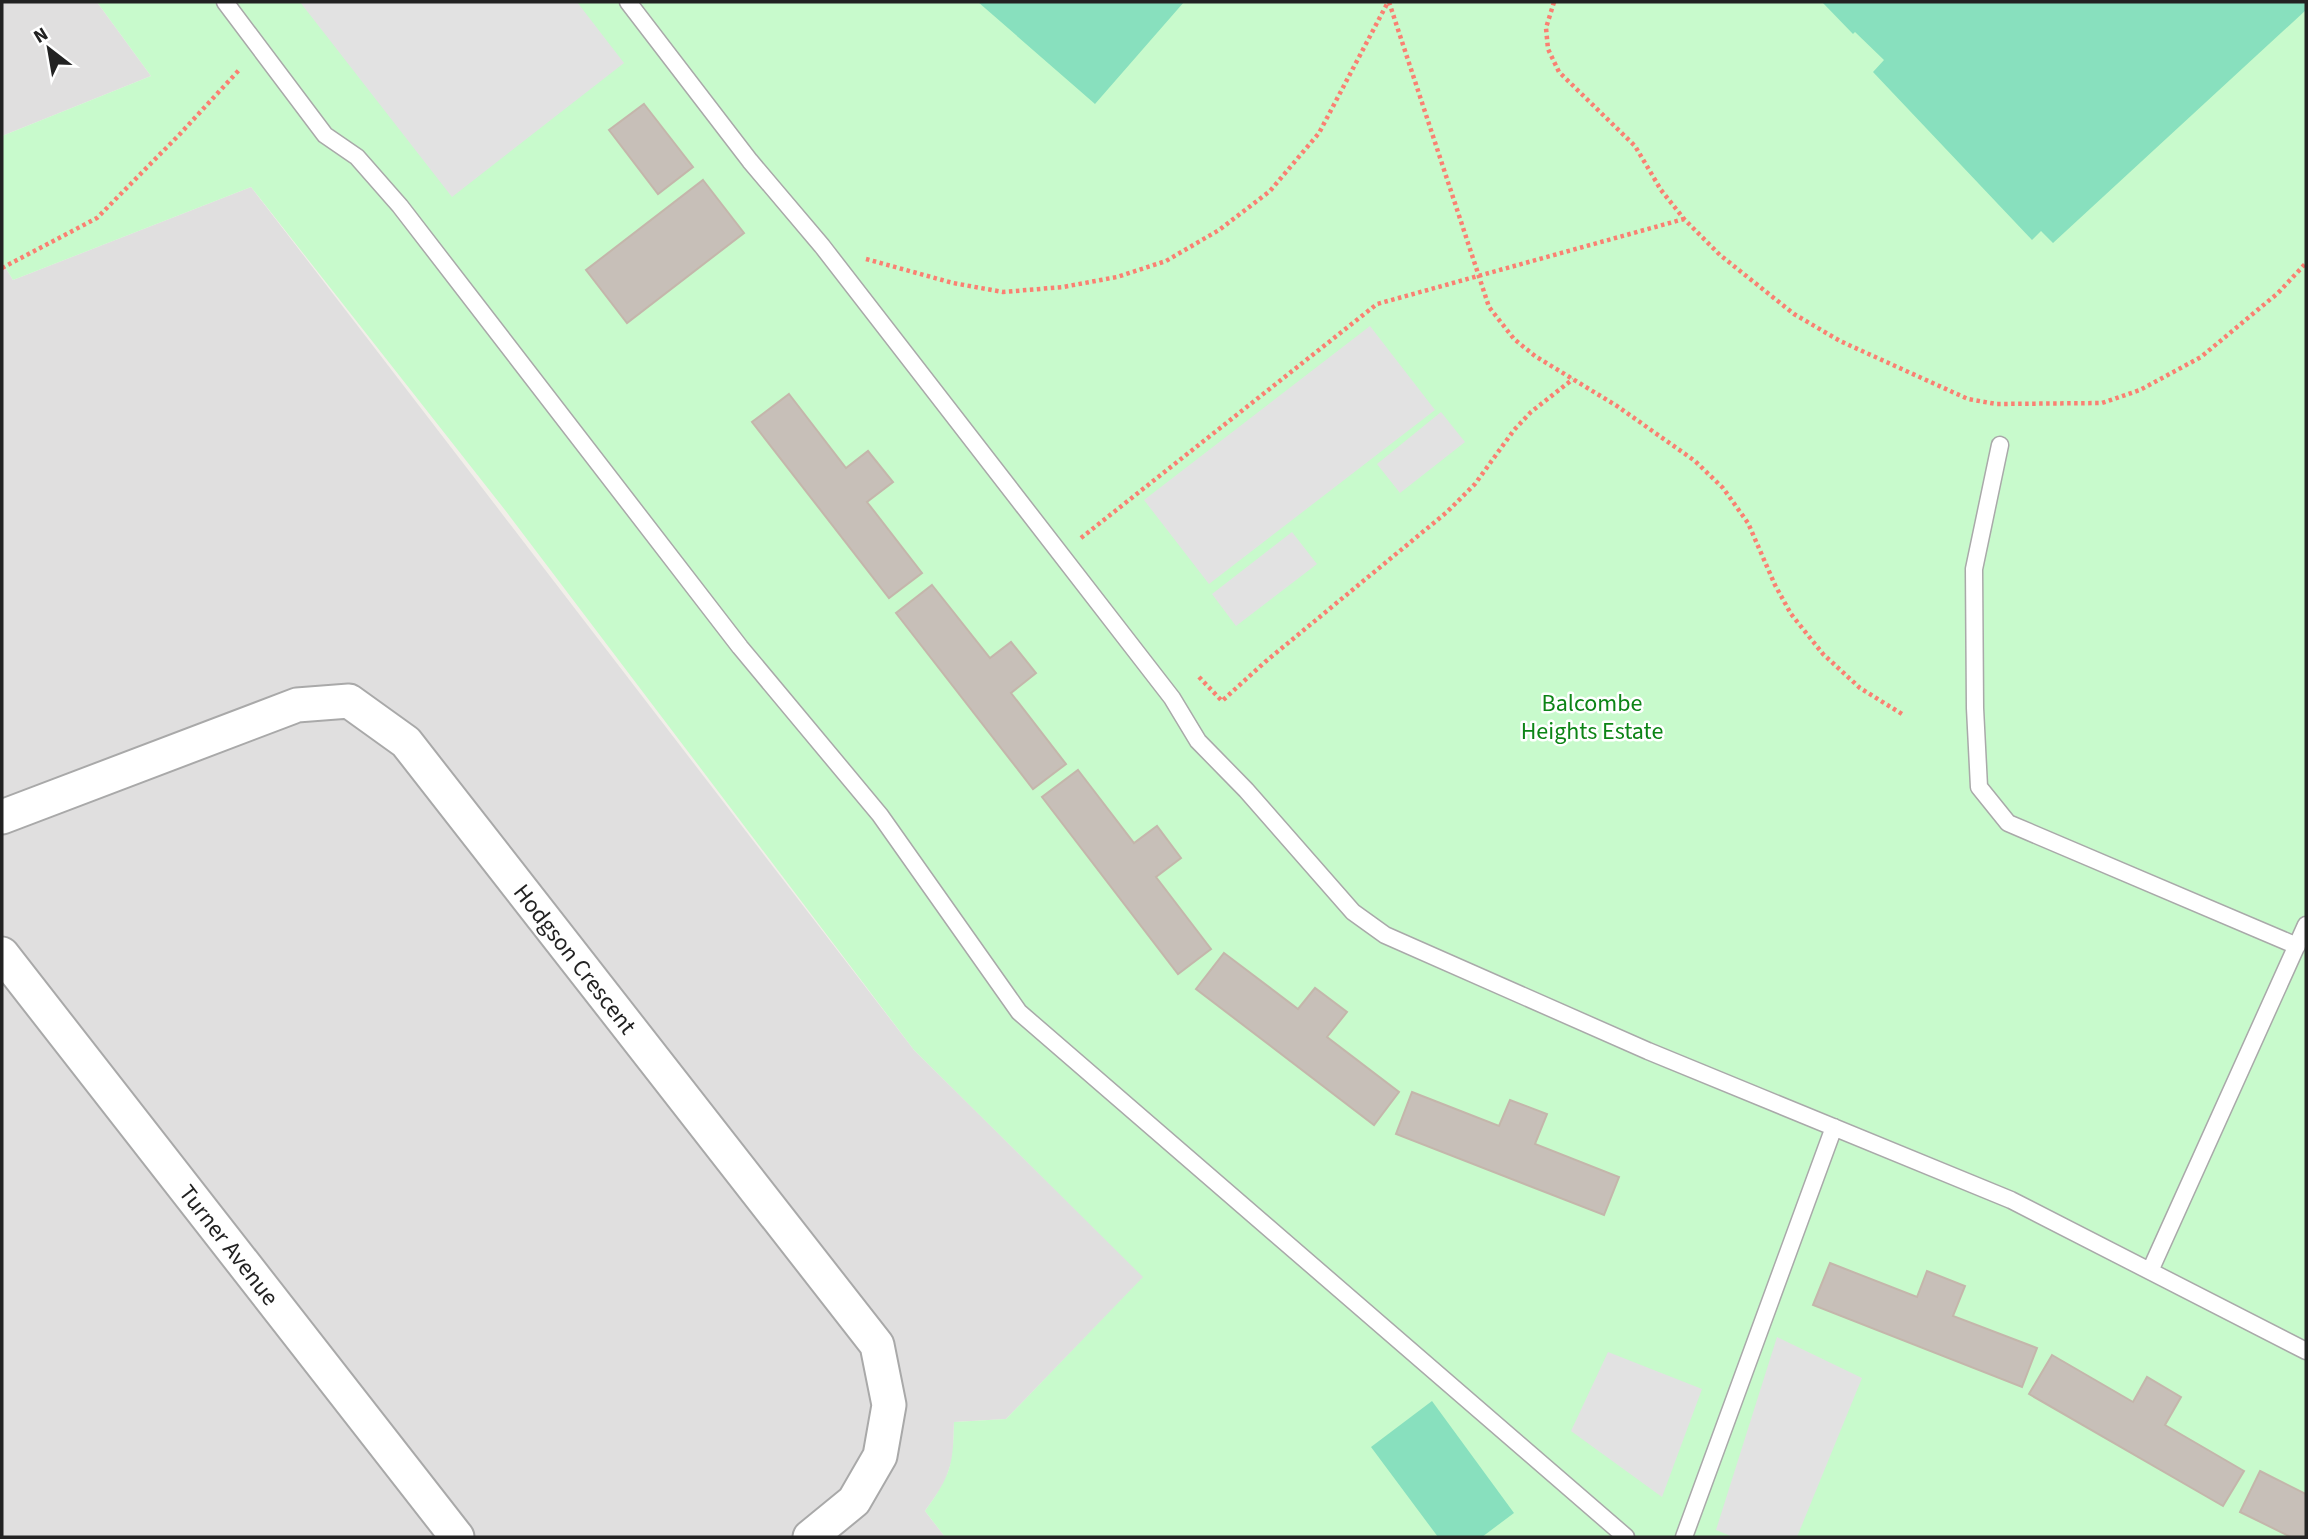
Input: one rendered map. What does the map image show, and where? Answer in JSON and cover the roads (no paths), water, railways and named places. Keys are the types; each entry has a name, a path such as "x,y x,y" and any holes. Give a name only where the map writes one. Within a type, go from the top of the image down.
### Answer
{"street":[{"name":"Hodgson Crescent","path":"2,817 297,705 349,701 406,742 877,1345 889,1405 880,1456 854,1501 810,1537"},
{"name":"Turner Avenue","path":"2,954 457,1537"}],"lane":[{"path":"225,2 325,135 357,157 400,206 740,647 880,815 1019,1012 1626,1537"},
{"path":"628,2 750,160 822,246 1172,698 1198,741 1246,790 1353,912 1385,935 1648,1051 2011,1200 2306,1351"},
{"path":"2000,445 1974,569 1975,708 1979,787 2008,823 2297,946"},
{"path":"2150,1271 2306,925"},
{"path":"1684,1537 1834,1127"}],"park label":[{"name":"Balcombe Heights Estate","path":"1592,717"}]}
